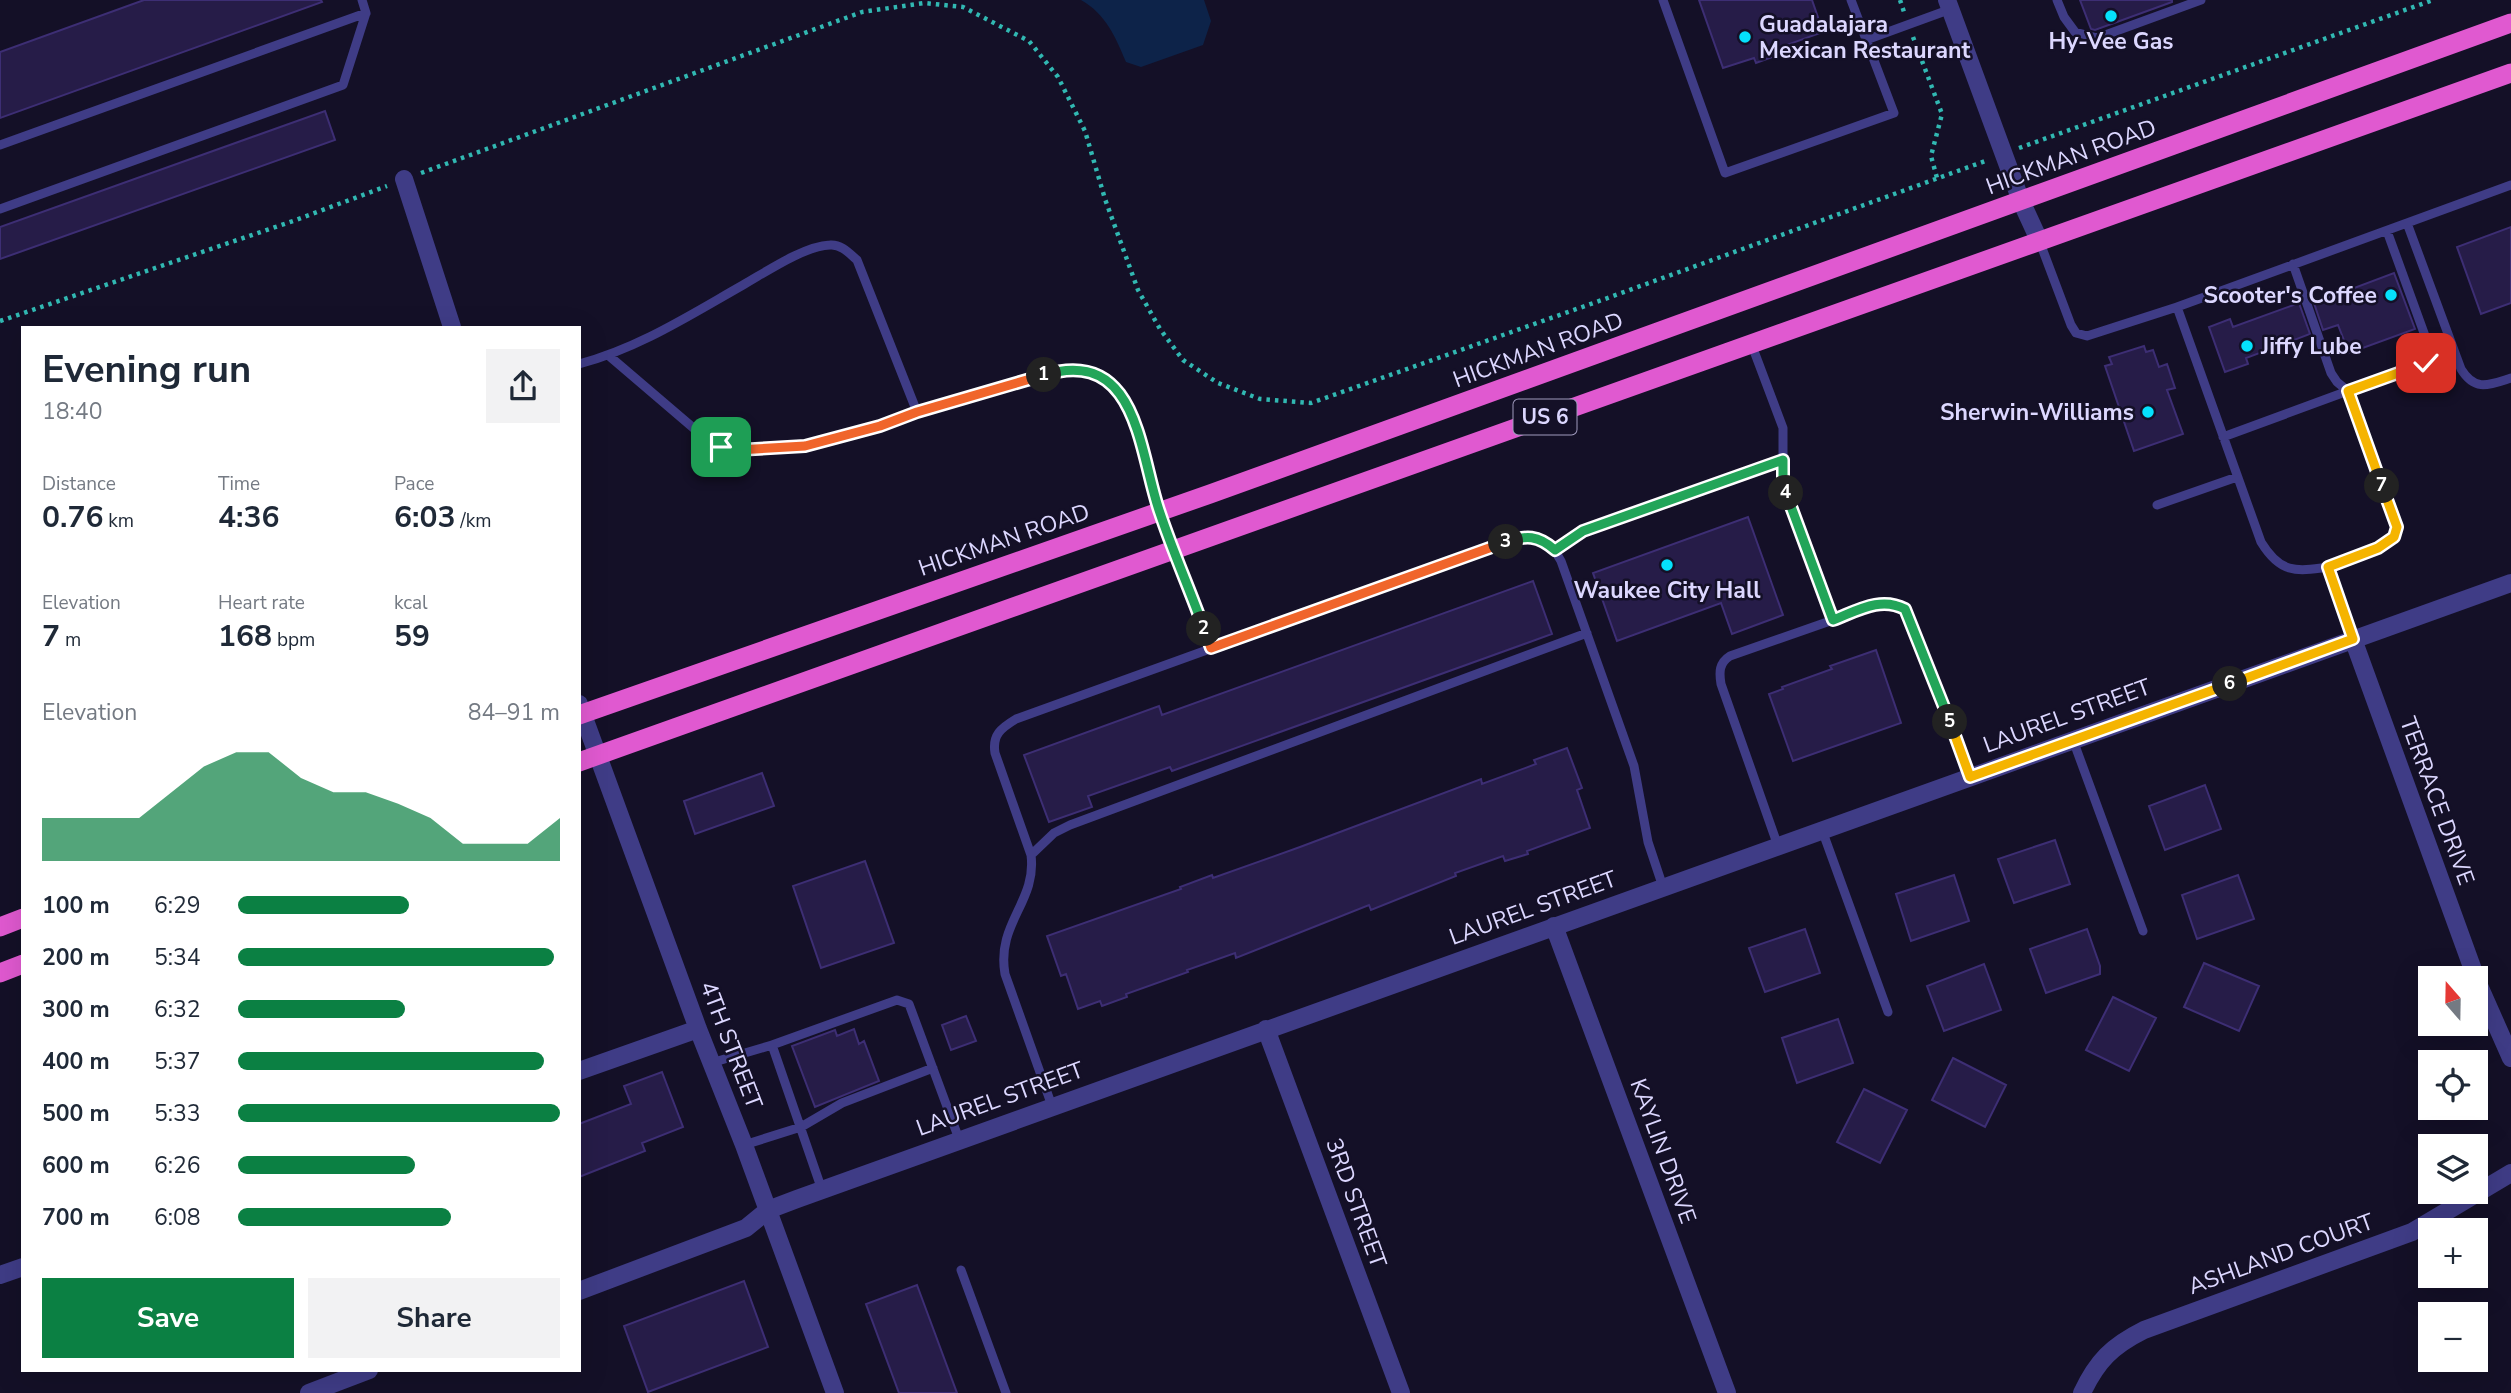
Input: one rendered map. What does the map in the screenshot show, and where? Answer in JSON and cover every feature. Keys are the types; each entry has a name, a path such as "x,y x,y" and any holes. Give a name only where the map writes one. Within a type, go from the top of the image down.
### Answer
{"highway":[{"name":"HICKMAN ROAD","path":"581,711 1159,512 2511,23"},
{"name":"US 6","path":"588,759 2511,73"},
{"path":"0,927 21,919"},
{"path":"0,973 21,965"}],"street":[{"path":"1949,3 2021,201 2039,240"},
{"path":"404,180 452,326"},
{"name":"LAUREL STREET","path":"581,1291 747,1228 768,1210 959,1139 2511,583"},
{"name":"TERRACE DRIVE","path":"2353,639 2471,966"},
{"name":"4TH STREET","path":"581,711 588,759 744,1145 835,1393"},
{"name":"KAYLIN DRIVE","path":"1554,926 1727,1393"},
{"name":"TERRACE DRIVE","path":"2488,1006 2511,1058"},
{"path":"581,1070 698,1029"},
{"name":"3RD STREET","path":"1266,1029 1401,1393"},
{"name":"ASHLAND COURT","path":"2082,1393 2092,1371 2123,1341 2412,1232 2511,1173"},
{"path":"0,1275 21,1268"},
{"path":"309,1393 364,1372"}],"lane":[{"path":"0,209 344,85 366,13 362,0"},
{"path":"1663,0 1724,173 1894,113 1851,0"},
{"path":"2057,0 2075,33 2097,38 2202,0"},
{"path":"1866,40 1909,25 1949,3"},
{"path":"0,145 366,13"},
{"path":"2039,240 2071,325 2077,333 2087,336 2176,307 2511,185"},
{"path":"2407,223 2460,369 2467,379 2476,384 2488,386 2511,378"},
{"path":"2387,231 2428,344 2430,354 2426,363"},
{"path":"581,363 635,345 810,249 832,244 844,248 857,260 917,412"},
{"path":"2176,307 2261,542 2272,560 2290,569 2328,567 2378,548 2394,537 2397,527 2348,391 2331,373 2293,264"},
{"path":"1751,343 1783,428 1783,483 1833,620"},
{"path":"2222,437 2454,352"},
{"path":"608,355 710,443 737,450 805,446 1052,373 1084,370 1106,380 1122,396 1132,415 1143,445 1159,512 1211,648"},
{"path":"1555,550 1583,531 1783,460"},
{"path":"2157,505 2237,477"},
{"path":"1052,1106 1005,974 1004,946 1030,886 1033,869 1031,855 995,753 993,743 996,734 1016,719 1517,538 1532,536 1544,540 1555,550 1634,766 1648,842 1663,887"},
{"path":"2328,567 2353,639"},
{"path":"1778,846 1721,684 1720,668 1730,656 1882,602 1894,603 1905,609 1910,617 1970,777"},
{"path":"1031,855 1054,833 1070,825 1587,633"},
{"path":"2073,740 2143,931"},
{"path":"1822,830 1888,1012"},
{"path":"711,1063 772,1045 897,1000 909,1004 959,1139"},
{"path":"772,1045 822,1190"},
{"path":"744,1145 801,1127 842,1103 933,1068"},
{"path":"961,1270 1006,1393"}],"path":[{"path":"1900,0 1942,114 1931,156 1937,178"},
{"path":"0,321 293,221 862,12 924,3 963,7 1028,41 1058,77 1085,131 1105,199 1138,290 1160,329 1183,360 1218,383 1260,400 1311,402 1615,296 2434,0"}],"water":[{"path":"1081,0 1204,0 1211,21 1203,45 1141,67 1126,62 1104,19"}],"building":[{"path":"144,0 322,2 0,118 0,52"},
{"name":"Guadalajara Mexican Restaurant","path":"1699,0 1812,0 1823,32 1781,47 1783,53 1756,63 1754,58 1723,68"},
{"name":"Hy-Vee Gas","path":"2080,0 2172,2 2095,30 2091,29"},
{"path":"325,111 335,140 0,259 0,227"},
{"path":"2511,227 2511,303 2481,314 2457,247"},
{"path":"2394,273 2415,329 2349,353 2338,325 2323,330 2314,303"},
{"name":"Jiffy Lube","path":"2299,303 2310,334 2246,358 2248,364 2225,372 2209,327 2230,319 2233,327"},
{"name":"Sherwin-Williams","path":"2144,346 2146,352 2153,350 2159,367 2167,364 2175,388 2167,390 2183,434 2134,451 2105,366 2112,364 2109,357"},
{"path":"1748,517 1783,615 1732,634 1721,603 1617,641 1593,573"},
{"path":"1533,581 1552,634 1172,771 1170,767 1088,796 1092,807 1049,822 1024,755 1159,706 1162,715"},
{"path":"1876,650 1901,723 1793,761 1769,694 1832,669 1830,666"},
{"path":"1567,748 1582,788 1577,790 1590,828 1527,851 1528,854 1505,861 1503,856 1455,873 1456,876 1371,910 1369,905 1236,958 1235,953 1187,970 1188,972 1126,994 1127,997 1102,1006 1100,1001 1078,1009 1066,974 1061,976 1047,936 1181,889 1180,887 1212,875 1213,878 1300,847 1481,779 1482,784 1536,764 1534,760"},
{"path":"762,773 774,806 695,834 684,801"},
{"path":"2205,785 2221,829 2165,850 2149,806"},
{"path":"2055,840 2070,884 2014,903 1998,859"},
{"path":"865,861 894,943 821,968 793,886"},
{"path":"1954,875 1969,921 1911,941 1896,894"},
{"path":"2238,875 2254,919 2197,939 2182,895"},
{"path":"1805,929 1820,973 1765,992 1749,948"},
{"path":"2087,929 2100,966 2100,974 2046,993 2030,949"},
{"path":"2204,963 2259,986 2239,1031 2184,1007"},
{"path":"1984,964 2001,1010 1944,1031 1927,986"},
{"path":"2113,997 2156,1018 2129,1071 2086,1050"},
{"path":"966,1016 976,1041 951,1050 942,1025"},
{"path":"1838,1019 1853,1063 1797,1083 1782,1038"},
{"path":"854,1029 859,1044 864,1041 879,1081 815,1107 792,1046 835,1030 837,1036"},
{"path":"1953,1058 2006,1085 1985,1127 1932,1100"},
{"path":"662,1072 683,1127 642,1143 645,1151 581,1176 581,1123 631,1104 624,1086"},
{"path":"1864,1089 1907,1110 1880,1163 1837,1142"},
{"path":"744,1281 768,1347 648,1392 624,1326"},
{"path":"917,1285 957,1393 899,1393 866,1304"}],"place":[{"name":"Hy-Vee Gas","path":"2111,16"},
{"name":"Guadalajara Mexican Restaurant","path":"1745,37"},
{"name":"Scooter's Coffee","path":"2391,295"},
{"name":"Jiffy Lube","path":"2247,346"},
{"name":"Sherwin-Williams","path":"2148,412"},
{"name":"Waukee City Hall","path":"1667,565"}],"route":[{"path":"721,447 737,450 805,446 1052,373 1084,370 1106,380 1122,396 1132,415 1143,445 1159,512 1211,648 1517,538 1532,536 1544,540 1555,550 1583,531 1783,460 1783,483 1833,620 1882,602 1894,603 1905,609 1970,777 2353,639 2328,567 2378,548 2394,537 2397,527 2348,391 2426,363"}]}
